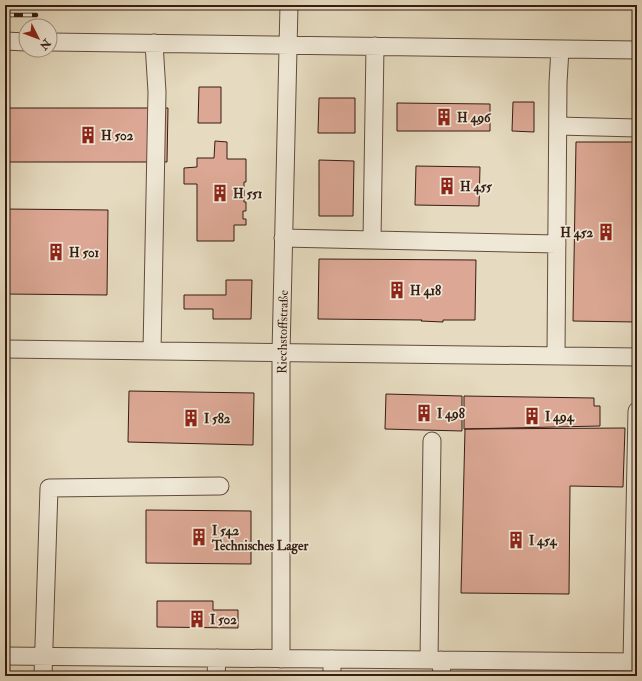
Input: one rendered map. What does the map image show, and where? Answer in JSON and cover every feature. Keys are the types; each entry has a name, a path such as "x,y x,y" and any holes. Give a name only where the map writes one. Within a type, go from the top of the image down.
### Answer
{"street":[{"name":"Riechstoffstraße","path":"281,658 281,352 289,5"},
{"path":"58,42 154,43 288,37 375,46 637,50"},
{"path":"5,41 18,42"},
{"path":"152,351 157,92 154,43"},
{"path":"372,240 375,46"},
{"path":"556,356 558,83 560,49"},
{"path":"558,126 637,128"},
{"path":"283,238 557,244"},
{"path":"5,349 637,358"},
{"path":"5,656 332,659 438,665 635,662 637,411"},
{"path":"432,441 438,665"},
{"path":"43,676 49,488 220,486"},
{"path":"216,676 217,658"},
{"path":"332,659 332,676"}],"building":[{"path":"199,87 221,87 221,123 198,123"},
{"path":"319,98 355,98 355,133 318,133"},
{"path":"513,102 534,102 534,132 512,131"},
{"name":"H 496","path":"397,103 490,104 490,131 397,131"},
{"name":"H 502","path":"8,108 168,108 167,162 8,162"},
{"name":"H 551","path":"215,141 227,142 227,159 246,159 244,202 246,202 246,211 243,211 243,219 246,219 246,225 234,225 234,241 197,241 197,184 184,184 184,168 197,167 197,158 214,158"},
{"name":"H 452","path":"576,142 637,142 637,322 573,321"},
{"path":"319,160 354,161 353,216 319,216"},
{"name":"H 455","path":"416,166 480,167 479,206 415,205"},
{"name":"H 501","path":"5,209 108,210 107,295 5,294"},
{"name":"H 418","path":"319,259 476,260 475,320 443,320 443,322 421,321 422,320 318,319"},
{"path":"226,280 252,280 251,319 213,319 213,309 184,309 184,295 226,295"},
{"name":"I 582","path":"129,391 254,393 253,445 128,442"},
{"name":"I 498","path":"386,394 462,396 462,431 385,429"},
{"name":"I 494","path":"464,396 594,398 594,406 600,406 600,426 464,429"},
{"name":"I 454","path":"625,428 623,487 570,486 569,594 461,593 465,429"},
{"name":"I 542 Technisches Lager","path":"146,510 251,511 251,564 146,563"},
{"name":"I 502","path":"157,601 213,601 213,610 238,610 238,628 157,627"}],"railway":[{"path":"5,15 36,15"}],"place":[{"name":"H 496","path":"444,117"},
{"name":"H 502","path":"88,135"},
{"name":"H 455","path":"447,186"},
{"name":"H 551","path":"220,193"},
{"name":"H 452","path":"606,232"},
{"name":"H 501","path":"56,252"},
{"name":"H 418","path":"397,290"},
{"name":"I 498","path":"424,413"},
{"name":"I 494","path":"532,416"},
{"name":"I 582","path":"191,418"},
{"name":"I 542 Technisches Lager","path":"199,537"},
{"name":"I 454","path":"516,540"},
{"name":"I 502","path":"197,619"}]}
